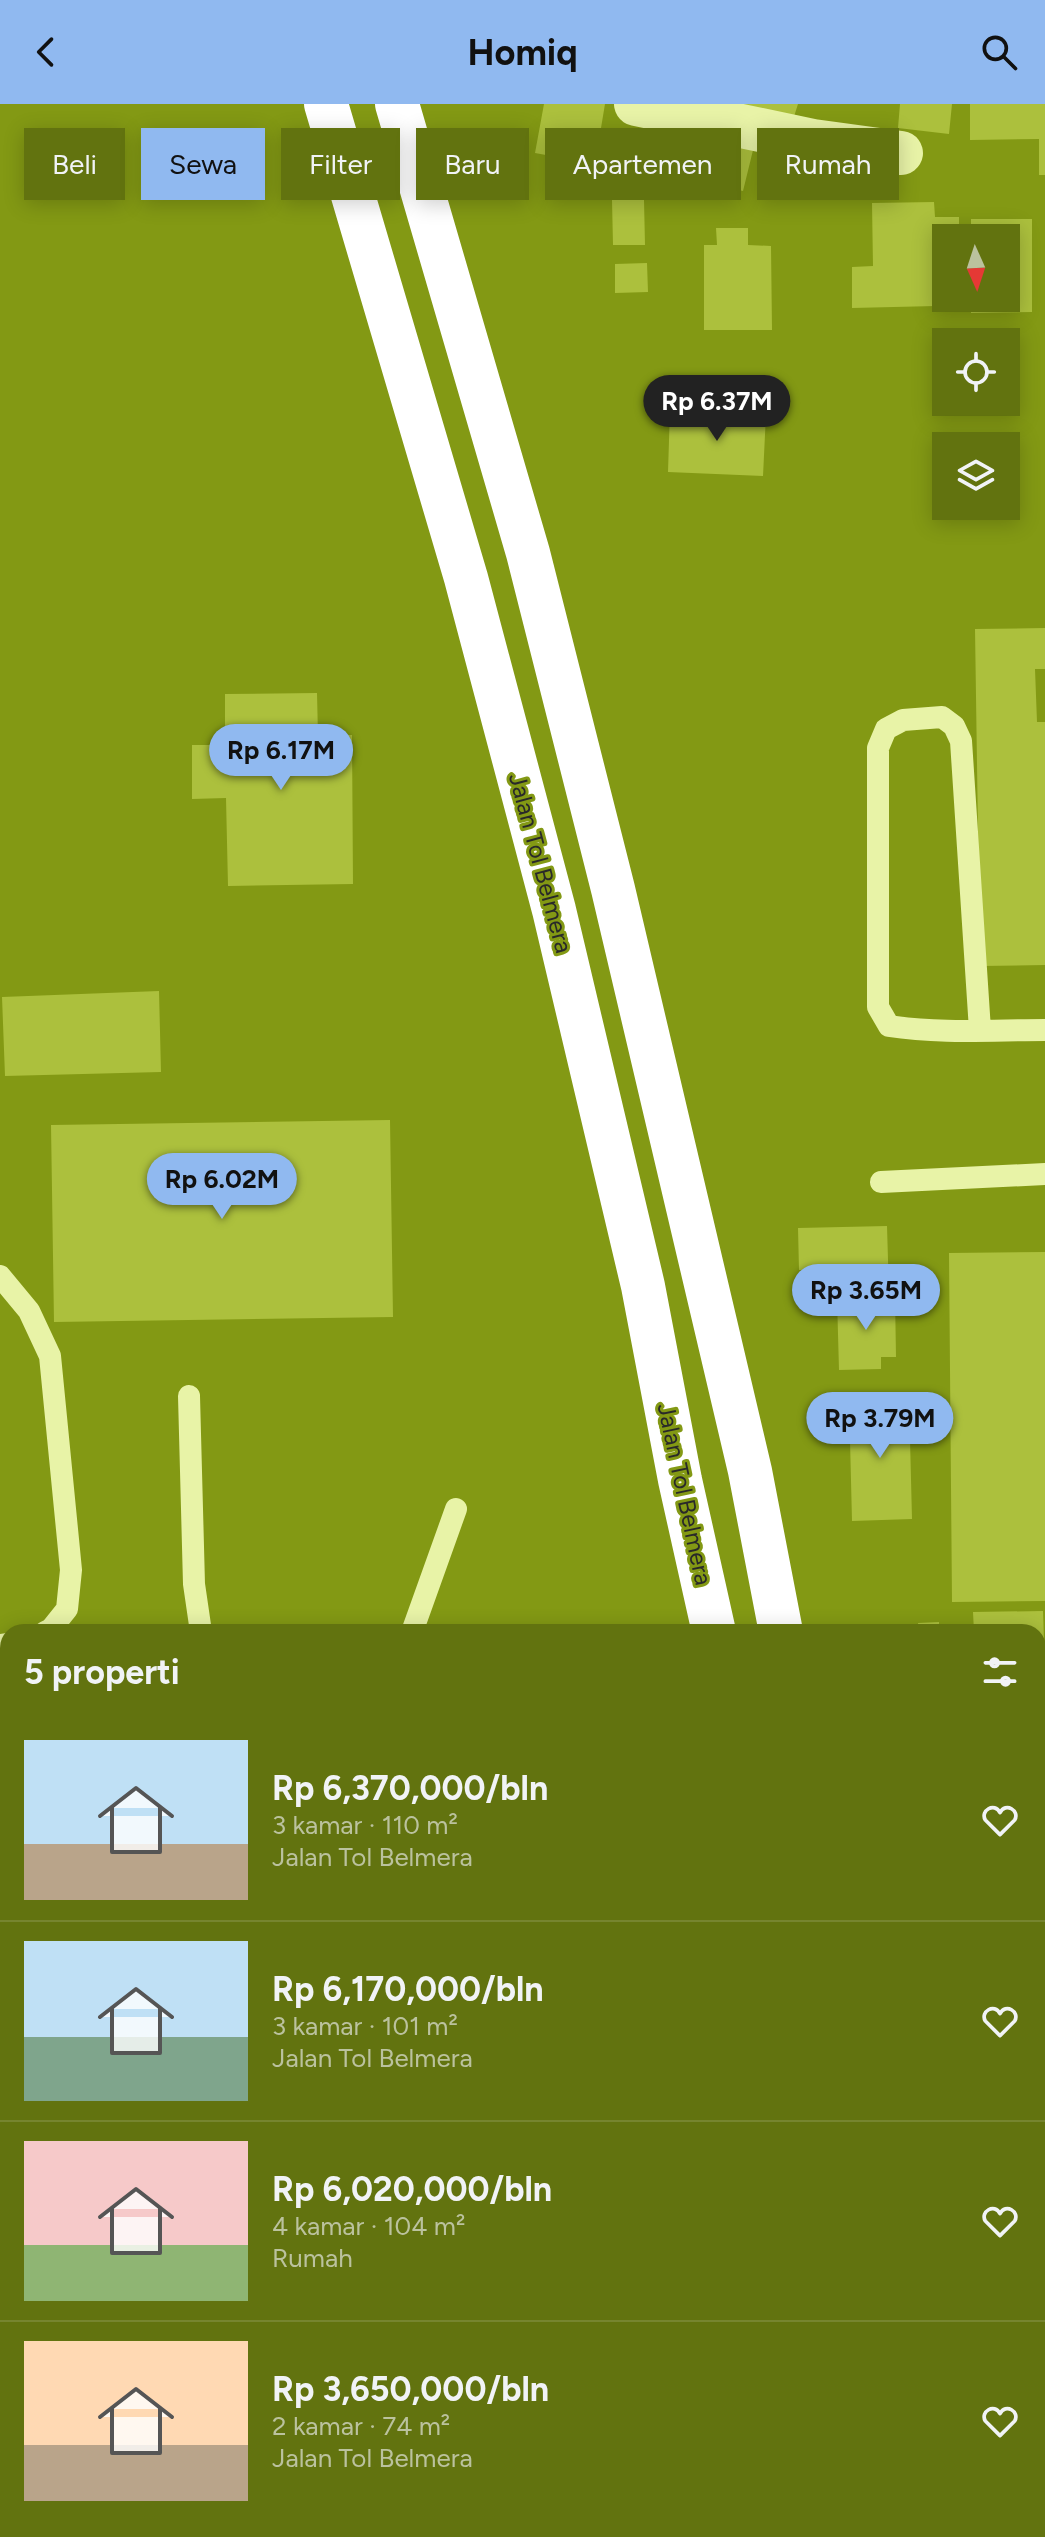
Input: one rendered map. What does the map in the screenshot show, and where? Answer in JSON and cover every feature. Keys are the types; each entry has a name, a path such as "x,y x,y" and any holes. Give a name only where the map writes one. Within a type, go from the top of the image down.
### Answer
{"highway":[{"name":"Jalan Tol Belmera","path":"326,104 466,578 554,910 643,1286 680,1480 712,1624"},
{"path":"397,104 528,553 606,858 750,1471 779,1624"}],"street":[{"path":"636,104 813,141 901,153"}],"lane":[{"path":"980,1030 961,741 954,726 942,717 903,720 886,729 878,748 878,1007 889,1026 914,1030 980,1030 1045,1030"},
{"path":"881,1182 1045,1174"},
{"path":"0,1276 29,1311 50,1356 71,1570 67,1609 55,1624"},
{"path":"189,1396 194,1584 200,1624"},
{"path":"415,1624 456,1509"}],"building":[{"path":"544,104 605,104 601,128 545,128 545,155 535,153"},
{"path":"724,104 798,104 791,126"},
{"path":"900,104 952,104 949,134 898,128"},
{"path":"970,104 1045,104 1045,175 1039,175 1039,139 970,140"},
{"path":"682,121 712,128 680,128"},
{"path":"741,135 756,138 741,191"},
{"path":"612,200 644,200 645,245 613,245"},
{"path":"934,202 935,217 959,217 959,224 932,224 932,306 852,308 852,267 873,266 872,203"},
{"path":"971,219 1032,219 1032,312 971,313 1020,312 1020,224 971,224"},
{"path":"716,228 748,228 748,245 771,246 772,330 704,330 704,245 717,245"},
{"path":"647,263 648,292 615,293 615,264"},
{"path":"670,409 766,414 763,476 668,472"},
{"path":"1045,628 1045,669 1035,669 1037,722 1045,722 1045,965 980,966 975,629"},
{"path":"317,693 318,736 352,735 353,884 228,886 226,798 192,799 192,745 225,745 225,694"},
{"path":"159,991 161,1072 5,1076 2,997"},
{"path":"390,1120 393,1317 54,1322 51,1125"},
{"path":"887,1226 889,1293 819,1294 818,1270 799,1270 798,1228"},
{"path":"1045,1252 1045,1601 952,1602 949,1253"},
{"path":"895,1296 896,1357 881,1357 881,1369 839,1370 837,1298"},
{"path":"909,1399 912,1519 852,1521 849,1400"},
{"path":"1043,1611 1043,1624 974,1624 973,1612"}]}
